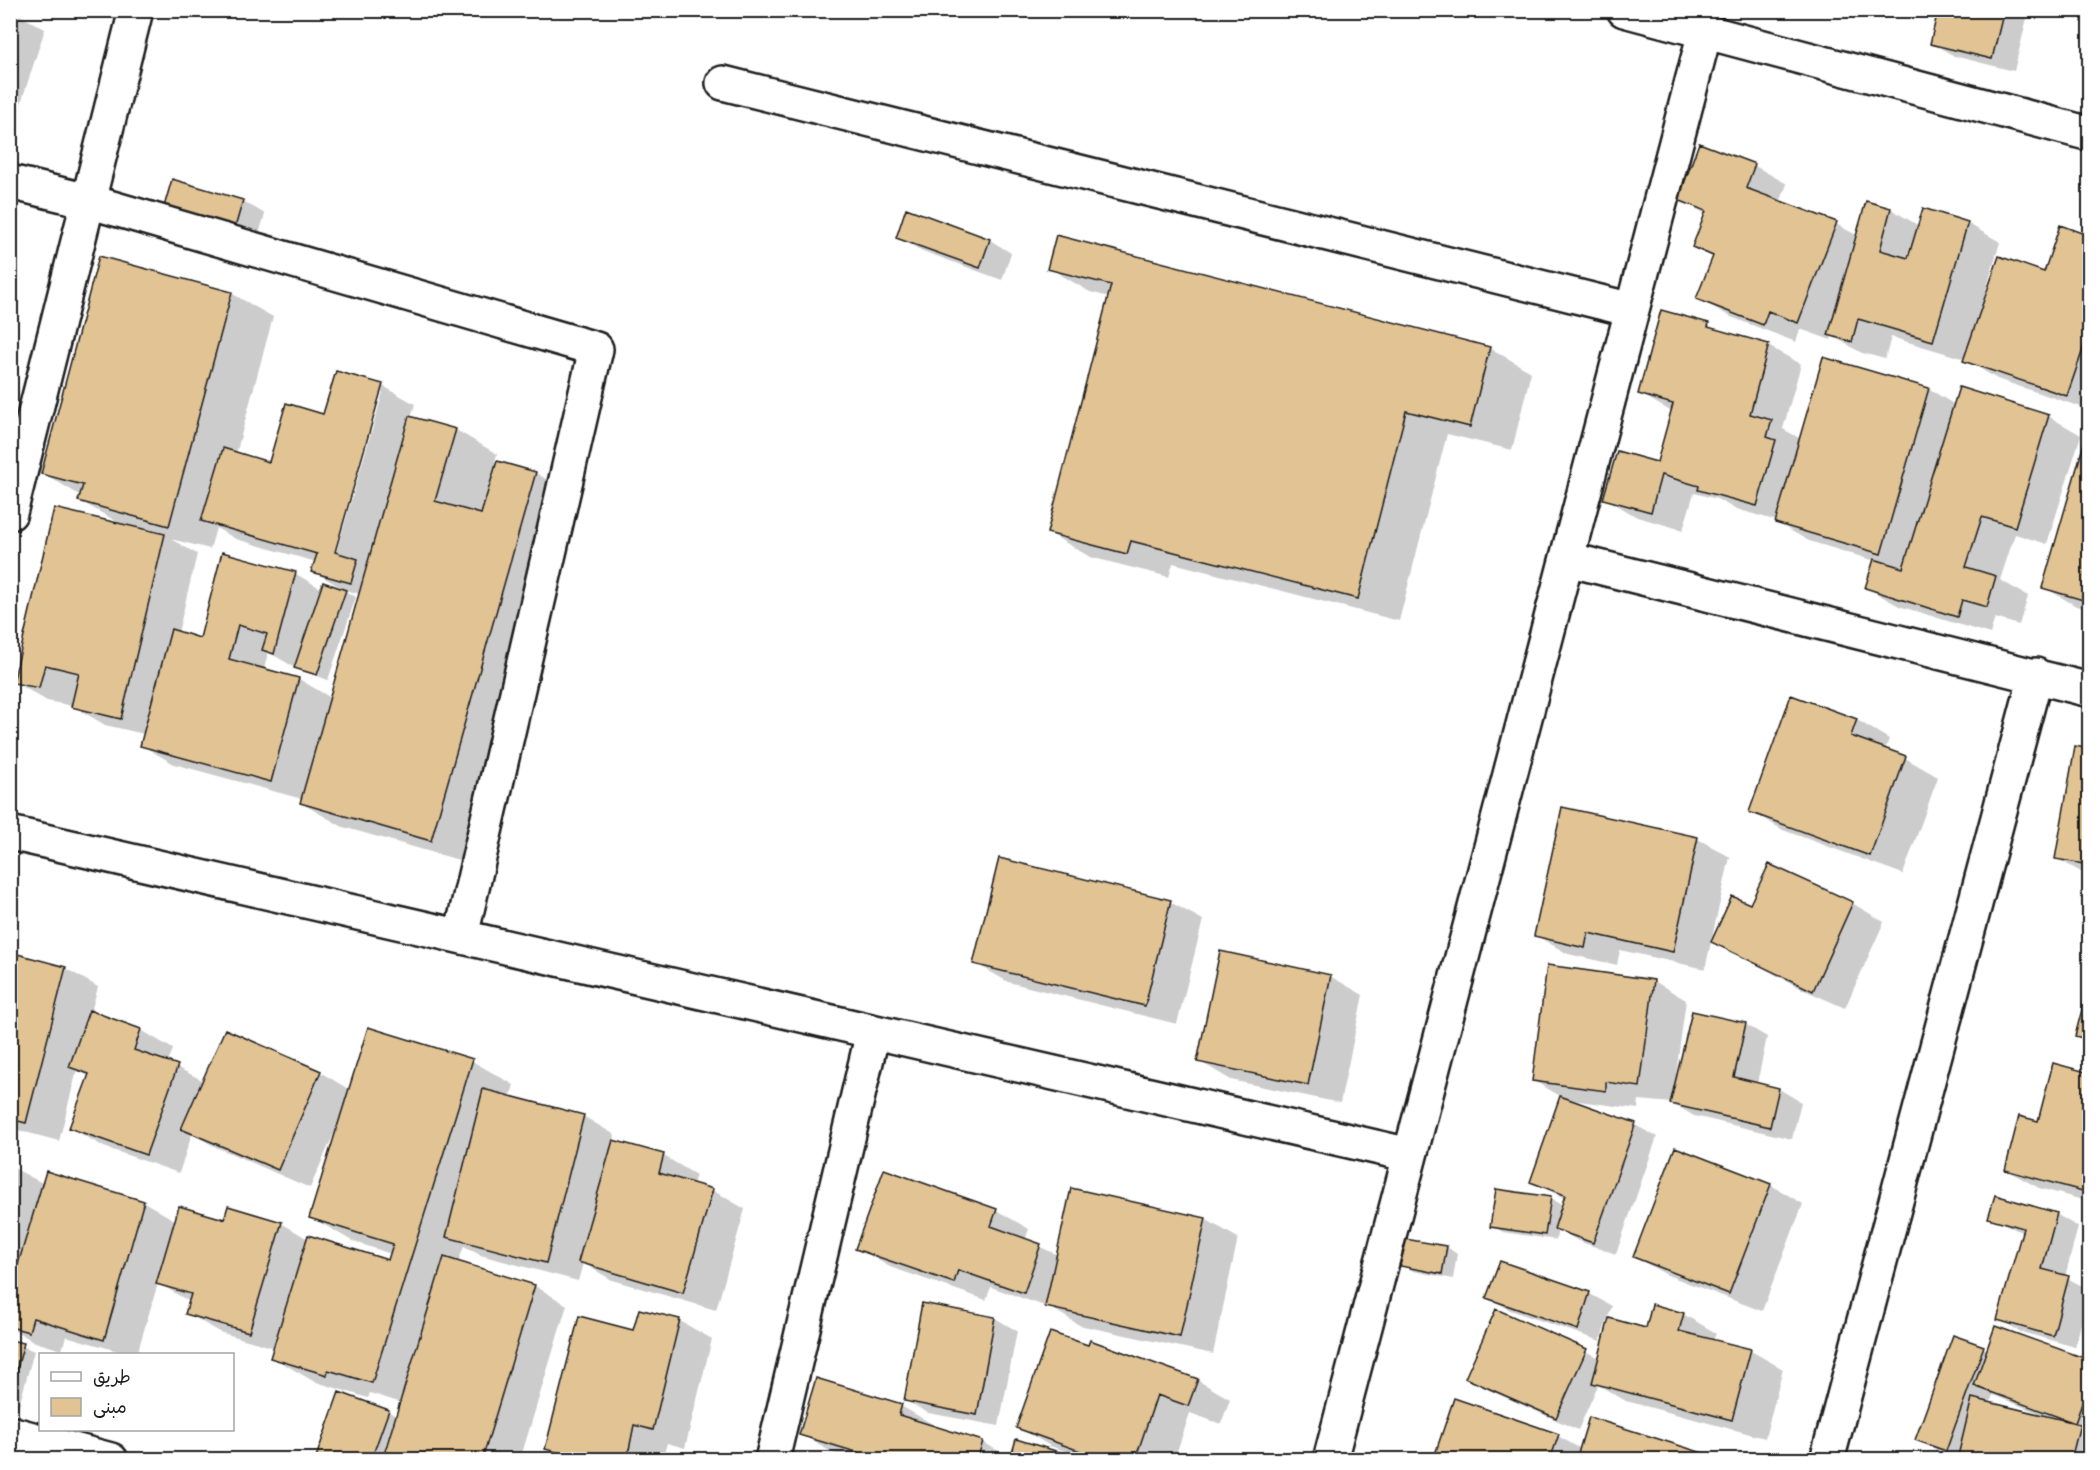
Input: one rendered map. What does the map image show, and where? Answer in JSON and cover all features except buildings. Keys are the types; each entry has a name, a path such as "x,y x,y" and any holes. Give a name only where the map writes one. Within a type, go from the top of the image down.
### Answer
{"street":[{"path":"10,513 136,10"},
{"path":"1624,10 2090,134"},
{"path":"1330,1460 1705,32"},
{"path":"723,83 1632,310"},
{"path":"10,182 88,201 596,349 461,936"},
{"path":"1567,559 2090,690"},
{"path":"1827,1460 2036,675"},
{"path":"10,833 1410,1155"},
{"path":"772,1460 873,1032"},
{"path":"10,1433 111,1460"}]}
